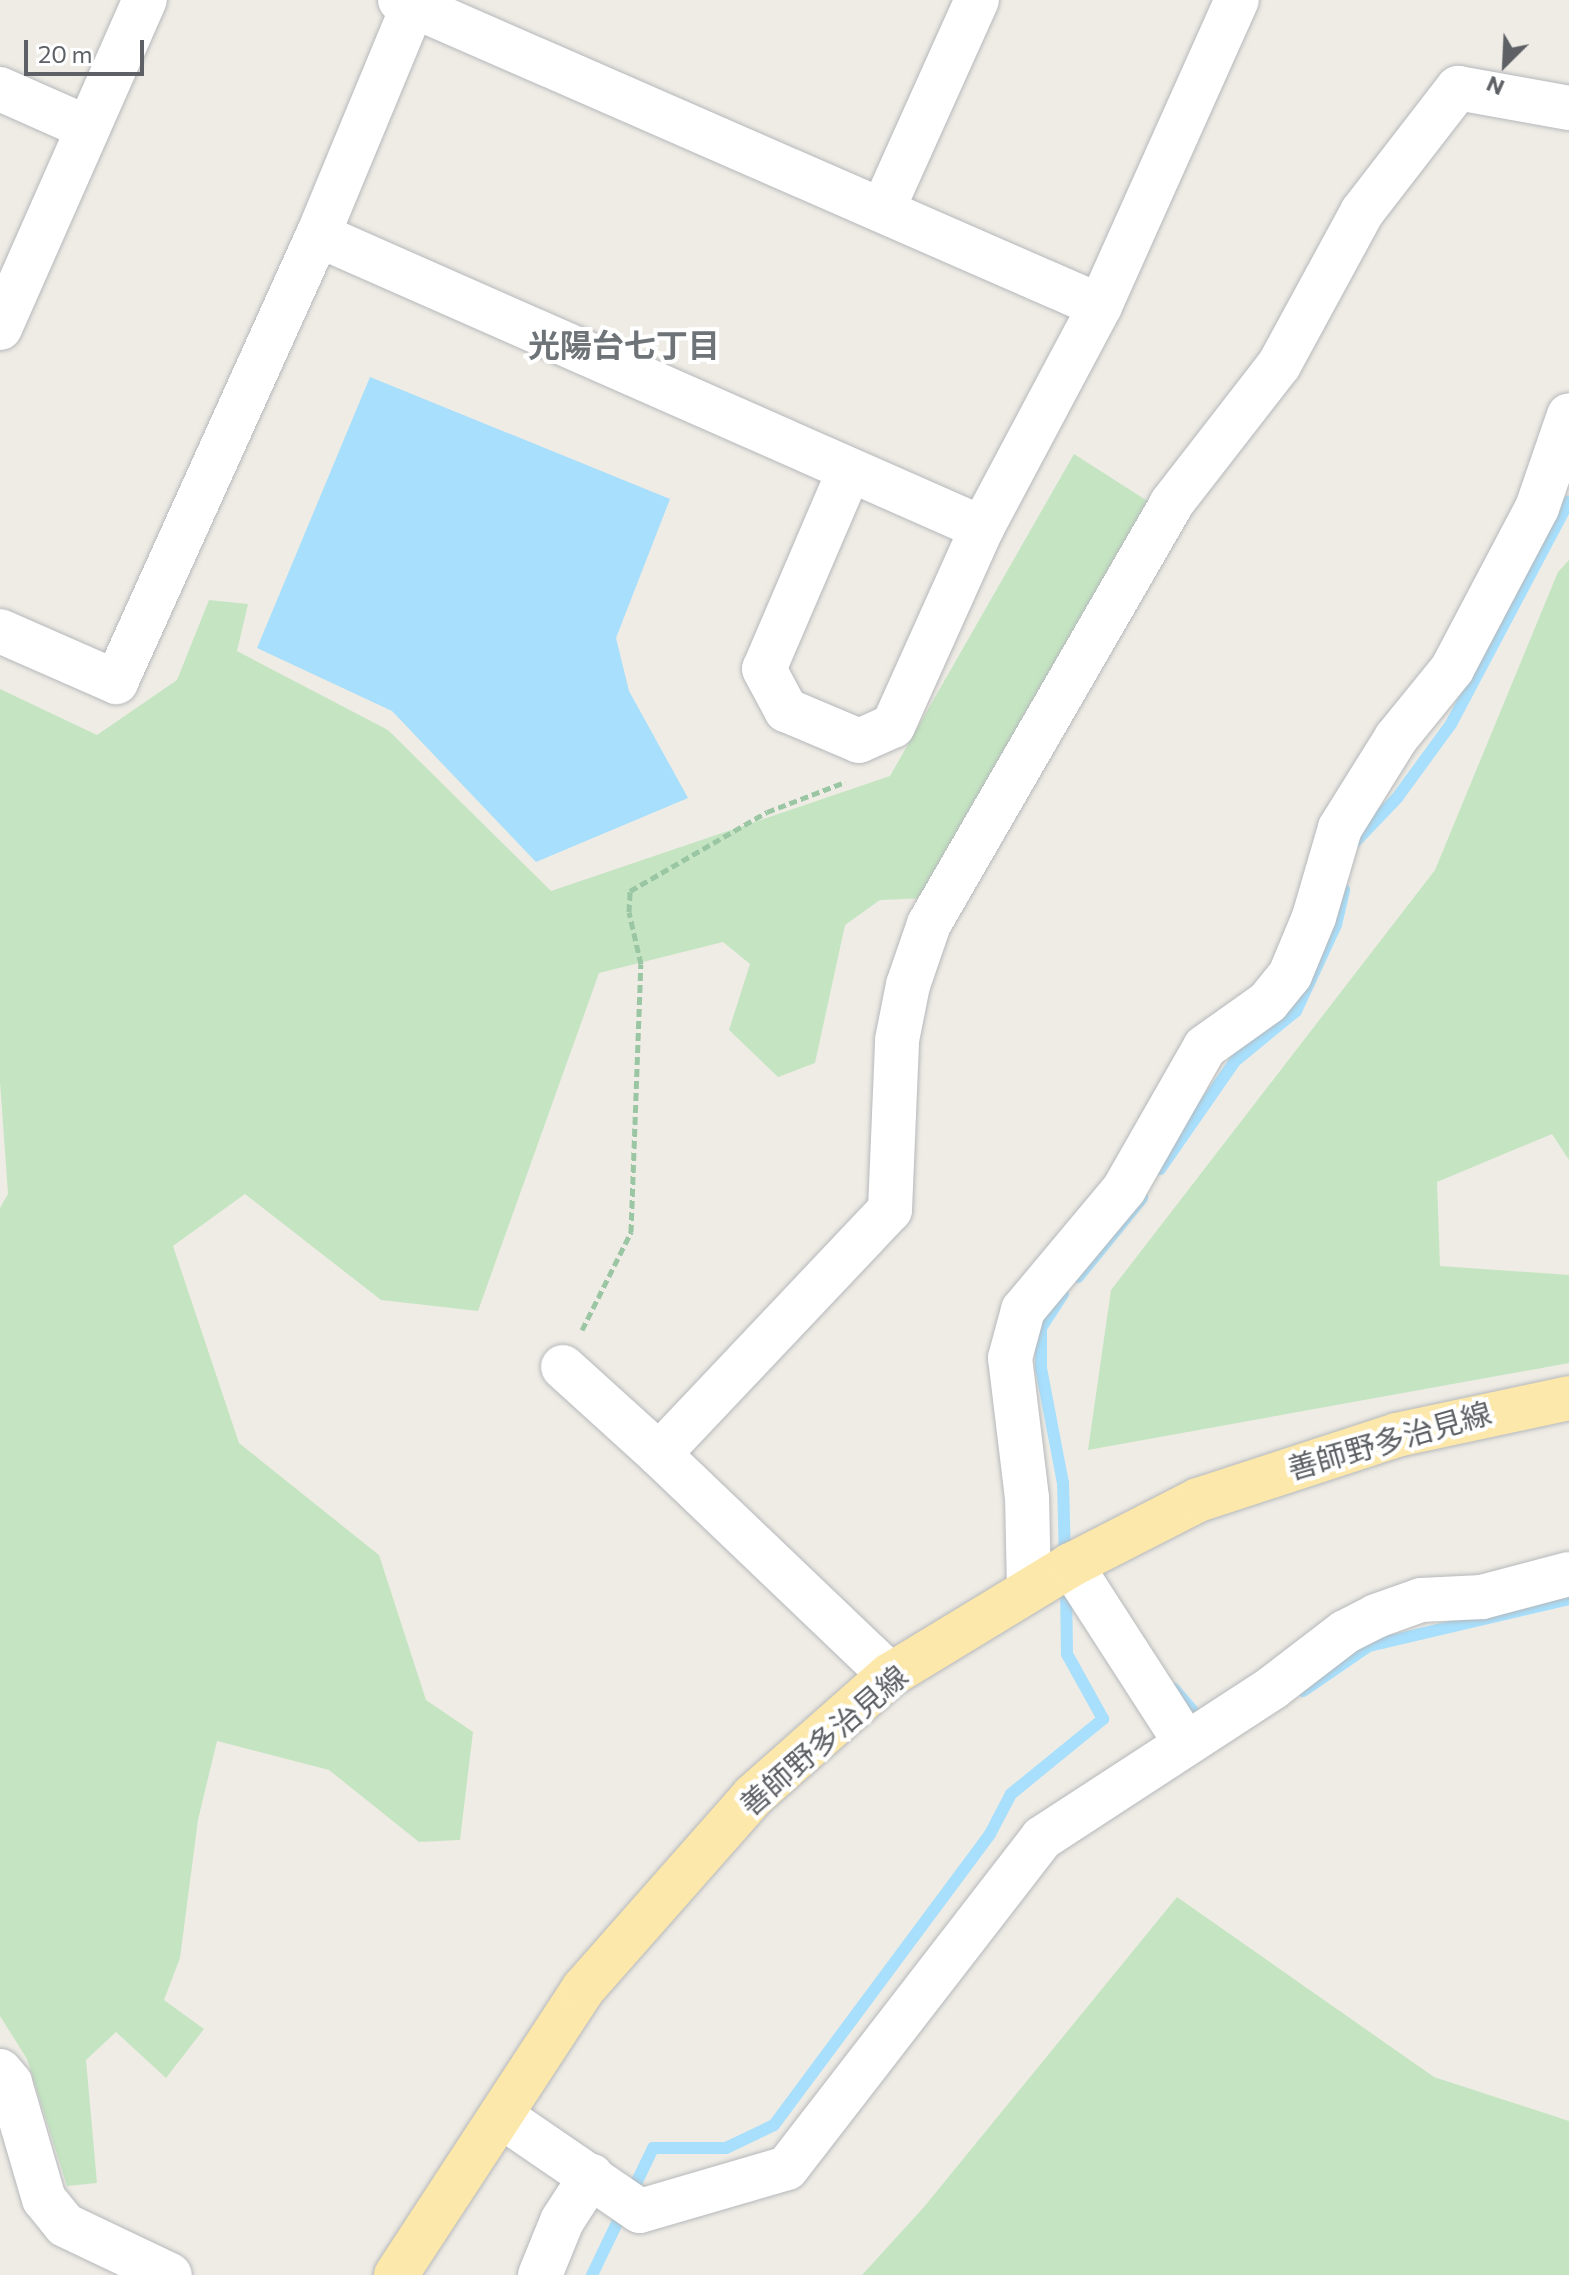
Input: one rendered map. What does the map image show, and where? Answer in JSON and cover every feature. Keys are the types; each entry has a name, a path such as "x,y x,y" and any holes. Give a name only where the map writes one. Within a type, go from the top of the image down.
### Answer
{"main road":[{"name":"善師野多治見線","path":"396,2275 583,1989 753,1796 890,1675 1052,1576 1198,1500 1290,1467 1397,1435 1569,1398"}],"street":[{"path":"0,328 145,0"},
{"path":"883,209 977,0"},
{"path":"849,471 764,669 786,710 859,741 893,726 982,528 1100,306 1237,0"},
{"path":"0,631 116,682 318,235 407,3 1100,306"},
{"path":"659,1454 890,1210 897,1040 908,985 929,924 1171,504 1279,365 1362,212 1458,88 1569,108"},
{"path":"0,89 88,128"},
{"path":"318,235 982,528"},
{"path":"1185,1742 1097,1603 1052,1576 1027,1498 1010,1358 1023,1310 1124,1189 1205,1047 1268,1002 1290,975 1314,917 1340,828 1396,738 1452,669 1537,508 1569,415"},
{"path":"563,1367 659,1454 890,1675"},
{"path":"501,2116 640,2211 787,2168 1042,1838 1185,1742 1230,1716 1345,1632 1376,1616 1421,1600 1455,1601 1569,1574"},
{"path":"0,2071 10,2083 44,2199 65,2225 170,2275"},
{"path":"540,2275 562,2221 598,2181"}],"path":[{"path":"563,1367 631,1232 641,964 630,891 767,812 874,771 859,741"}],"green space":[{"path":"1074,454 1149,502 929,898 880,900 845,925 815,1063 778,1077 729,1030 750,964 723,942 599,973 478,1311 381,1300 245,1194 173,1246 239,1443 379,1555 426,1700 473,1732 460,1840 419,1842 329,1770 217,1741 198,1820 180,1958 164,2000 204,2029 166,2078 116,2032 86,2060 97,2183 67,2186 27,2059 0,2016 0,1208 8,1194 0,1082 0,689 97,735 177,680 209,600 248,604 237,651 388,730 551,891 890,776"},
{"path":"1569,560 1569,1160 1552,1134 1437,1182 1440,1266 1569,1275 1569,1363 1088,1450 1111,1290 1435,870 1558,572"},
{"path":"1177,1897 1434,2077 1569,2121 1569,2275 862,2275 924,2207"}],"water":[{"path":"370,377 670,499 616,638 629,691 688,798 536,862 392,711 257,648"}],"waterway":[{"path":"1353,844 1397,798 1451,724 1569,501"},
{"path":"1160,1169 1235,1061 1296,1011 1336,925 1344,890"},
{"path":"1078,1277 1142,1198"},
{"path":"1063,1294 1041,1328 1041,1368 1063,1483 1065,1558"},
{"path":"592,2275 653,2148 726,2148 774,2125 990,1834 1011,1794 1103,1719 1067,1654 1066,1585"},
{"path":"1303,1691 1369,1646 1569,1599"},
{"path":"1174,1689 1204,1724"}],"district":[{"name":"光陽台七丁目","path":"624,344"}]}
